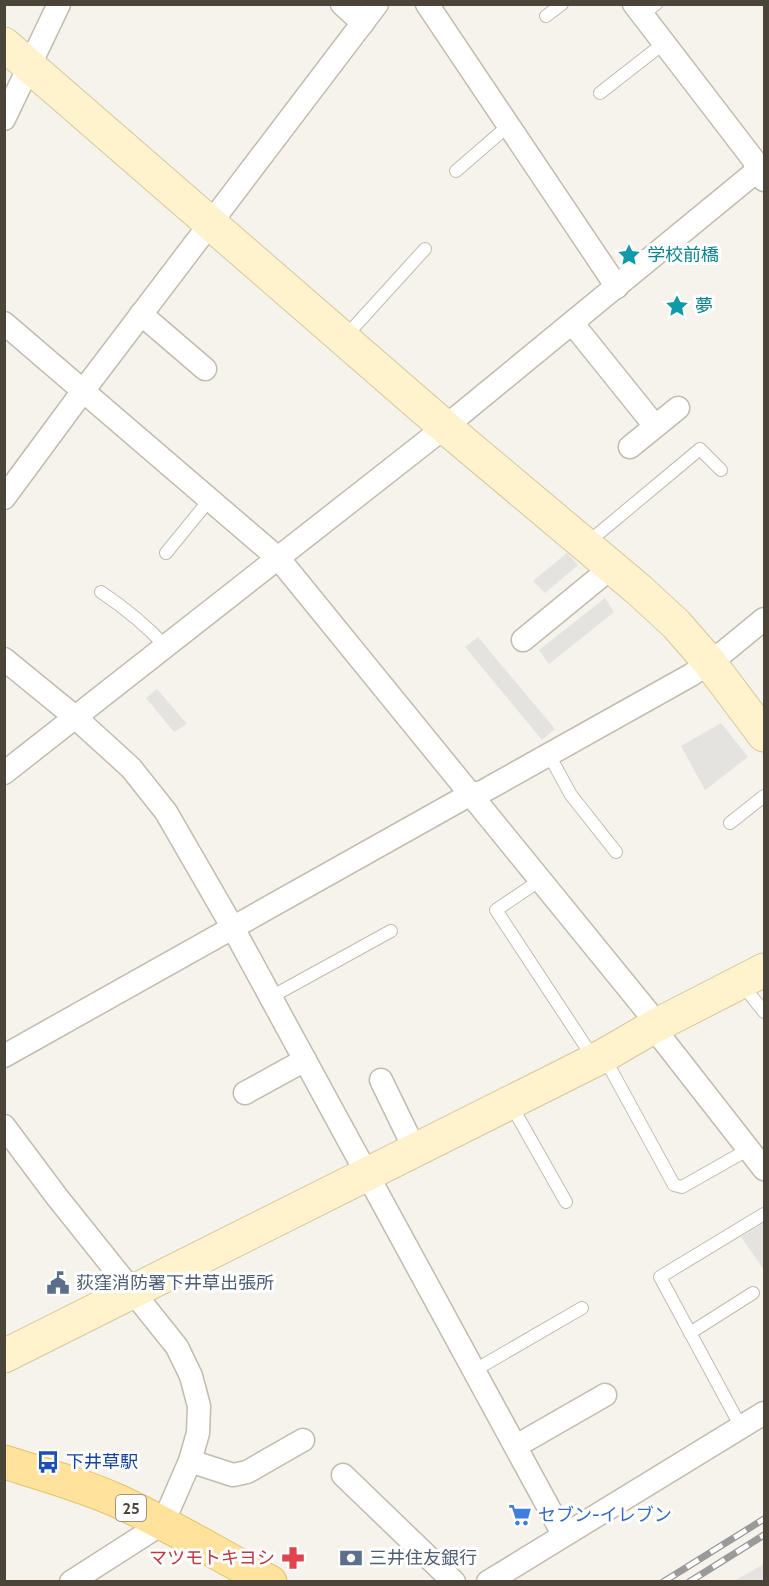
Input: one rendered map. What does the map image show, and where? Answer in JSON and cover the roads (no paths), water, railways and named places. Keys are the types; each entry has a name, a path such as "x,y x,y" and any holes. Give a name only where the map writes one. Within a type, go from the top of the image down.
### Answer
{"main road":[{"name":"25","path":"4,1462 117,1501 163,1523 251,1578"}],"street":[{"path":"4,119 59,4"},
{"path":"342,4 363,23"},
{"path":"4,498 377,4"},
{"path":"427,4 617,287"},
{"path":"4,773 279,559 762,172 664,43 644,8"},
{"path":"4,44 676,624 710,663 765,735"},
{"path":"141,314 205,369"},
{"path":"4,323 279,559 647,1011 653,1027 765,1169"},
{"path":"573,324 655,426"},
{"path":"630,447 678,408"},
{"path":"523,640 612,567"},
{"path":"4,1056 469,795 482,792 549,755 710,663 765,619"},
{"path":"4,659 75,717 130,768 166,812 271,997 563,1534"},
{"path":"4,1356 599,1058 653,1027 752,976"},
{"path":"245,1093 305,1060"},
{"path":"381,1080 415,1150"},
{"path":"4,1126 57,1197 177,1347 191,1376 199,1406 198,1433 190,1461 163,1523 71,1581"},
{"path":"516,1446 605,1395"},
{"path":"488,1581 765,1413"},
{"path":"190,1461 233,1475 247,1472 303,1440"},
{"path":"344,1475 454,1581"}],"lane":[{"path":"546,16 562,4"},
{"path":"600,93 664,43"},
{"path":"456,171 508,126"},
{"path":"343,338 425,249"},
{"path":"585,545 700,449 721,470"},
{"path":"166,553 210,499"},
{"path":"101,592 128,610 166,647"},
{"path":"549,755 571,795 616,852"},
{"path":"730,823 765,796"},
{"path":"539,880 496,910 599,1058 674,1185 682,1187 748,1149"},
{"path":"271,997 391,931"},
{"path":"752,976 765,1012"},
{"path":"510,1102 566,1202"},
{"path":"741,1427 660,1277 765,1214"},
{"path":"690,1334 753,1293"},
{"path":"475,1370 582,1308"}],"railway":[{"path":"663,1582 764,1519"},
{"path":"689,1582 764,1535"}],"place":[{"name":"学校前橋","path":"629,255"},
{"name":"夢","path":"677,306"},
{"name":"荻窪消防署下井草出張所","path":"58,1283"},
{"name":"下井草駅","path":"48,1462"},
{"name":"セブン-イレブン","path":"520,1515"},
{"name":"マツモトキヨシ","path":"293,1558"},
{"name":"三井住友銀行","path":"351,1558"}]}
